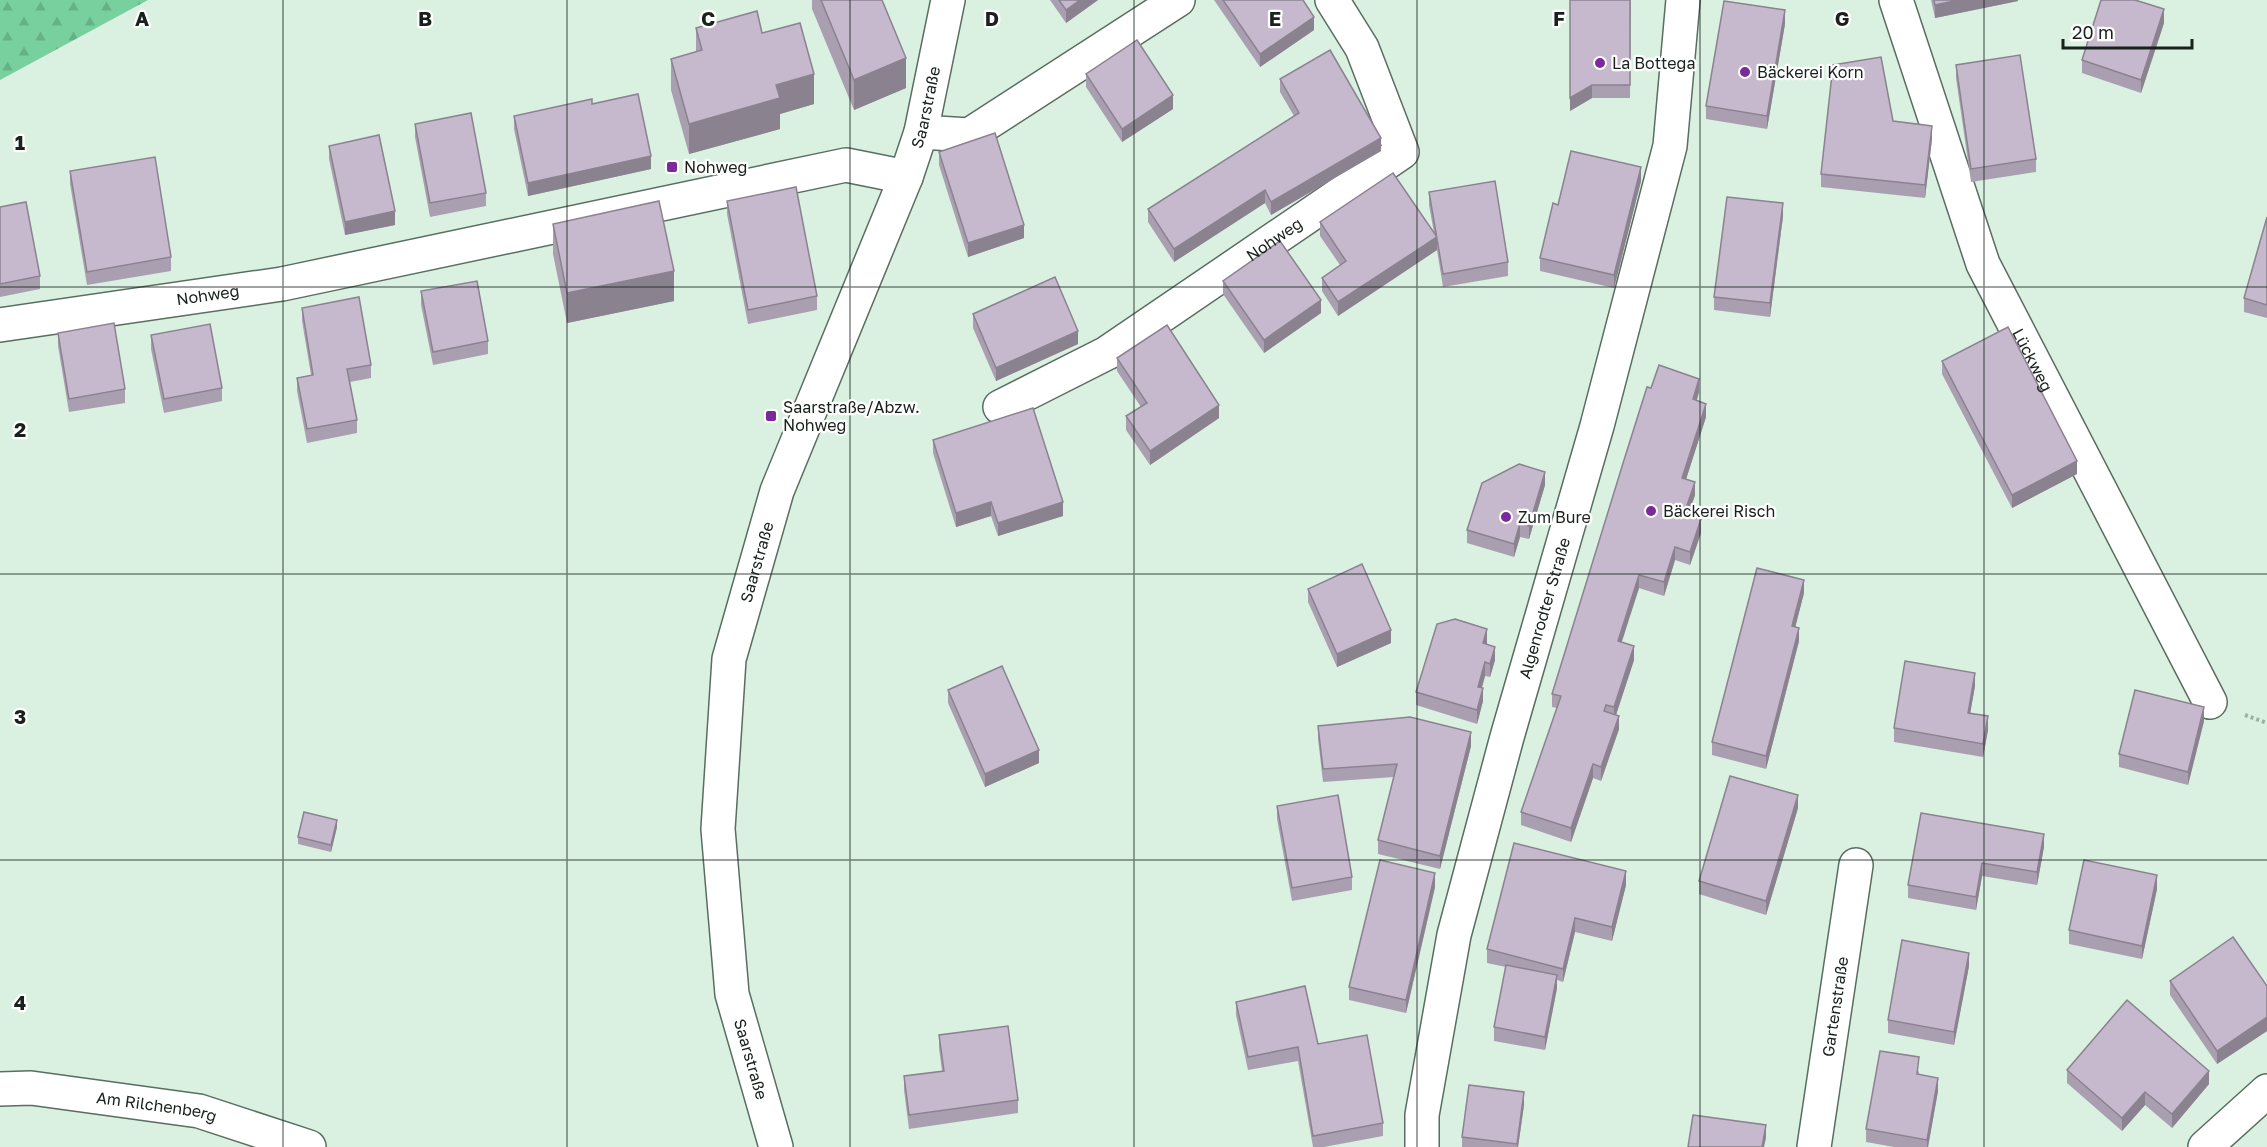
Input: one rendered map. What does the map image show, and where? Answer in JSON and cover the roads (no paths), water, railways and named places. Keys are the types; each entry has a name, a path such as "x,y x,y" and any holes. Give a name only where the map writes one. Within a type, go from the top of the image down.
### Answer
{"street":[{"name":"Saarstraße","path":"776,1147 732,993 718,829 729,658 777,491 906,177 921,132 948,0"},
{"path":"921,132 969,135 1178,0"},
{"name":"Nohweg","path":"1000,407 1107,353 1402,152 1362,48 1332,0"},
{"name":"Algenrodter Straße","path":"1422,1147 1422,1114 1454,935 1507,737 1597,426 1670,146 1683,0"},
{"name":"Lückweg","path":"1896,0 1983,264 2210,702"},
{"name":"Nohweg","path":"0,325 282,284 846,165 906,177"},
{"name":"Gartenstraße","path":"1814,1147 1856,865"},
{"name":"Am Rilchenberg","path":"0,1089 31,1088 199,1111 309,1147"},
{"path":"2205,1147 2267,1091"}],"place":[{"name":"La Bottega","path":"1600,63"},
{"name":"Bäckerei Korn","path":"1745,72"},
{"name":"Nohweg","path":"672,167"},
{"name":"Saarstraße/Abzw. Nohweg","path":"771,416"},
{"name":"Bäckerei Risch","path":"1651,511"},
{"name":"Zum Bure","path":"1506,517"}]}
